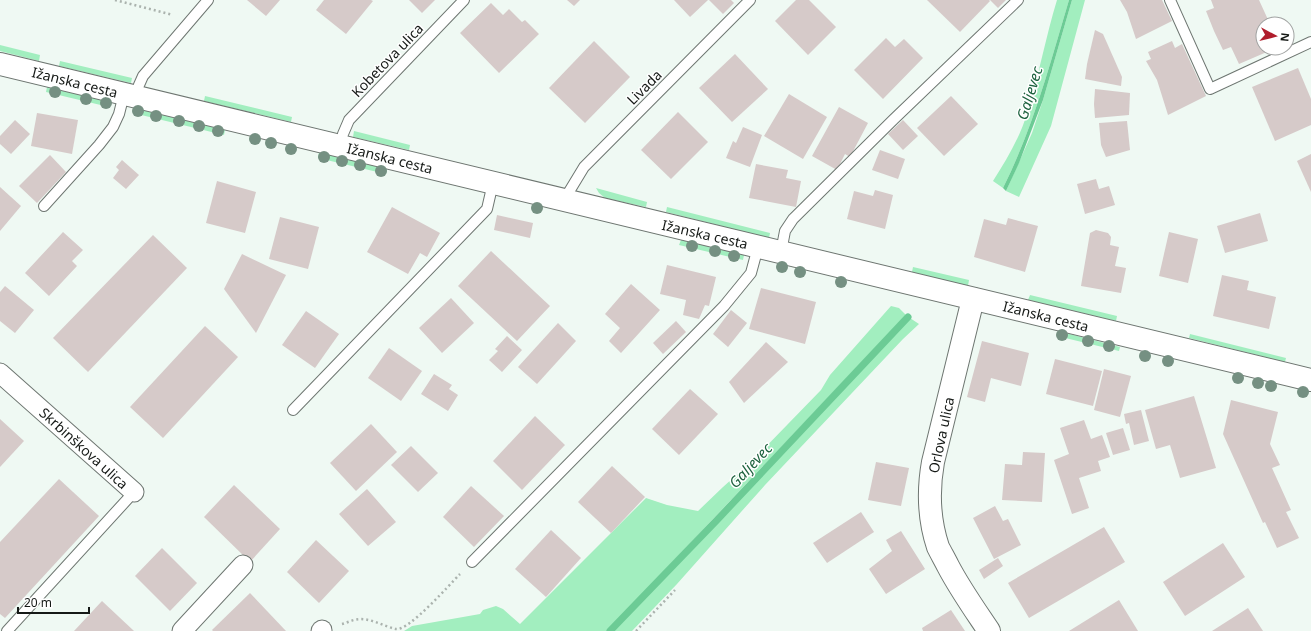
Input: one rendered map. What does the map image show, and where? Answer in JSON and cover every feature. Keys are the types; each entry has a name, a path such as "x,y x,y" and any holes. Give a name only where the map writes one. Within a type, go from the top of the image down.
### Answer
{"main road":[{"name":"Ižanska cesta","path":"0,64 1311,380"},
{"name":"Orlova ulica","path":"973,299 933,462 930,503 932,526 939,548 957,583 989,631"}],"street":[{"name":"Skrbinškova ulica","path":"0,373 134,492"},
{"path":"182,631 243,565"}],"lane":[{"path":"44,206 99,145 113,127 130,95 139,85 143,76 208,0"},
{"name":"Kobetova ulica","path":"340,145 349,120 464,0"},
{"name":"Livada","path":"564,200 584,167 750,0"},
{"path":"781,252 785,231 793,219 1018,0"},
{"path":"1170,0 1210,89 1311,42"},
{"path":"294,410 487,209 494,183"},
{"path":"472,562 724,306 751,273 758,247"},
{"name":"Skrbinškova ulica","path":"7,631 134,492"}],"path":[{"path":"115,0 191,19"},
{"path":"322,630 354,619 376,622 397,629 403,628 413,622 472,562"},
{"path":"636,631 675,590"}],"shaded area":[{"path":"1057,0 1069,0 1048,72 1032,119 1014,165 1003,188 993,181 1022,129 1036,83"},
{"name":"Galjevec","path":"1069,0 1072,0 1043,100 1019,163 1006,191 1003,188 1014,165 1032,119 1048,72"},
{"path":"1072,0 1085,0 1051,126 1019,197 1006,191 1032,133"},
{"path":"0,45 40,55 39,61 0,51"},
{"path":"60,61 132,78 131,83 59,66"},
{"path":"47,87 110,102 109,107 46,92"},
{"path":"205,96 292,117 291,122 204,101"},
{"path":"134,108 225,130 224,135 133,113"},
{"path":"354,131 410,145 409,150 353,137"},
{"path":"319,152 387,169 386,174 318,158"},
{"path":"596,188 647,202 646,207 605,198"},
{"path":"667,207 770,233 769,238 666,212"},
{"path":"681,240 744,255 743,260 679,245"},
{"path":"913,267 969,280 968,286 912,272"},
{"path":"1030,295 1117,316 1116,321 1028,300"},
{"path":"891,306 899,308 906,315 607,631 404,631 412,626 480,614 483,610 496,606 503,609 520,624 646,498 667,505 698,511 752,461 821,390 830,375"},
{"path":"910,318 919,324 765,485 677,584 632,631 612,631 718,521 877,351"},
{"path":"1058,331 1120,347 1119,351 1057,336"},
{"path":"1190,334 1286,358 1285,362 1189,338"}],"building":[{"path":"247,0 280,0 266,16"},
{"path":"324,0 373,1 346,34 316,10"},
{"path":"409,0 435,0 422,13"},
{"path":"567,0 580,0 574,6"},
{"path":"674,0 708,0 690,17"},
{"path":"709,0 731,0 734,3 723,14"},
{"path":"796,0 809,0 836,27 808,55 775,21"},
{"path":"927,0 989,0 990,1 960,32"},
{"path":"990,0 1006,0 998,8"},
{"path":"1120,0 1162,0 1172,21 1136,39 1127,12"},
{"path":"1211,0 1259,0 1266,16 1255,16 1255,56 1258,56 1239,64 1231,47 1223,50 1206,11 1214,8"},
{"path":"491,3 503,15 509,9 522,22 525,20 539,34 499,73 460,33"},
{"path":"1095,30 1103,34 1122,77 1121,86 1085,79"},
{"path":"886,38 895,47 904,39 923,58 883,99 854,70"},
{"path":"594,41 630,77 585,123 549,88"},
{"path":"1172,41 1175,48 1182,44 1206,96 1168,115 1157,80 1146,61 1151,59 1148,52"},
{"path":"735,54 768,89 732,122 699,88"},
{"path":"1298,68 1311,99 1311,125 1275,141 1252,87"},
{"path":"1095,89 1130,93 1129,115 1095,118"},
{"path":"789,94 827,117 803,159 764,136"},
{"path":"951,96 978,124 944,156 917,128"},
{"path":"839,107 868,123 850,157 845,154 837,170 812,156"},
{"path":"678,112 708,142 671,179 641,150"},
{"path":"37,113 78,120 72,154 31,146"},
{"path":"15,120 30,134 11,154 0,144 0,136"},
{"path":"903,120 918,136 903,150 888,134"},
{"path":"1127,121 1130,150 1106,157 1101,145 1099,123"},
{"path":"743,127 762,135 750,167 726,158 733,141 736,143"},
{"path":"880,150 905,159 898,179 872,170"},
{"path":"1311,154 1311,192 1297,161"},
{"path":"50,155 66,172 37,203 19,186"},
{"path":"122,160 139,175 126,189 113,178 119,170 116,167"},
{"path":"756,164 788,170 786,178 801,181 796,207 749,198"},
{"path":"1096,179 1099,189 1109,186 1115,205 1085,214 1077,184"},
{"path":"217,181 256,192 245,233 206,223"},
{"path":"0,187 21,206 0,231"},
{"path":"875,190 893,195 885,229 847,219 854,191 873,196"},
{"path":"392,207 440,233 427,257 420,253 408,274 367,252"},
{"path":"1260,213 1268,241 1225,253 1217,226"},
{"path":"497,215 533,223 530,238 494,230"},
{"path":"280,217 319,227 308,269 269,259"},
{"path":"1008,218 1038,226 1025,272 974,257 984,219 1006,225"},
{"path":"1096,230 1108,233 1111,237 1110,245 1119,247 1115,266 1126,268 1121,293 1081,286 1090,233"},
{"path":"63,232 83,250 72,261 77,266 49,296 25,273"},
{"path":"1169,232 1198,239 1188,283 1159,276"},
{"path":"153,235 187,268 88,372 53,338"},
{"path":"491,251 550,306 517,341 458,286"},
{"path":"242,254 286,275 256,333 224,289"},
{"path":"667,265 716,277 709,306 705,305 699,319 683,315 686,300 660,294"},
{"path":"1222,275 1249,281 1247,290 1276,297 1269,329 1213,316"},
{"path":"631,284 660,310 621,353 609,341 620,328 605,314"},
{"path":"5,286 34,310 15,333 0,321 0,292"},
{"path":"761,288 816,302 805,344 749,329"},
{"path":"451,298 474,323 442,353 419,328"},
{"path":"731,310 747,323 728,347 713,334"},
{"path":"306,311 339,334 315,368 282,345"},
{"path":"676,321 686,332 663,354 653,343"},
{"path":"558,323 576,341 537,384 518,367"},
{"path":"205,326 238,357 163,438 130,407"},
{"path":"507,336 522,350 502,372 489,360 498,351 495,349"},
{"path":"982,341 1029,353 1021,386 991,378 985,402 967,397"},
{"path":"766,342 788,362 744,403 729,382"},
{"path":"389,348 422,371 401,401 368,378"},
{"path":"1055,359 1102,371 1093,406 1046,394"},
{"path":"1104,369 1131,376 1120,417 1094,410"},
{"path":"434,374 452,385 449,389 458,395 448,411 421,394"},
{"path":"690,389 718,414 679,455 652,429"},
{"path":"1194,396 1216,468 1180,478 1170,445 1156,449 1145,410"},
{"path":"1231,400 1278,412 1270,444 1280,465 1272,468 1291,510 1286,512 1299,538 1277,548 1265,522 1263,523 1223,434"},
{"path":"1141,410 1149,441 1134,445 1129,423 1126,424 1124,414"},
{"path":"535,416 565,445 522,490 493,461"},
{"path":"0,419 24,441 0,467"},
{"path":"1084,420 1091,439 1102,435 1110,457 1098,461 1101,471 1079,478 1089,508 1072,514 1054,460 1069,454 1060,428"},
{"path":"371,424 397,452 356,491 330,463"},
{"path":"1123,428 1130,450 1113,455 1106,433"},
{"path":"411,446 438,473 418,492 391,465"},
{"path":"1023,452 1045,453 1042,502 1002,500 1005,464 1022,465"},
{"path":"876,462 909,468 901,506 868,500"},
{"path":"612,466 645,497 611,533 578,502"},
{"path":"59,479 99,516 5,618 0,614 0,542"},
{"path":"234,485 280,529 250,562 204,517"},
{"path":"471,486 504,516 474,547 443,517"},
{"path":"367,489 396,522 368,546 339,514"},
{"path":"995,506 1003,521 1008,519 1021,545 994,559 973,518"},
{"path":"861,512 874,532 827,563 813,543"},
{"path":"1104,527 1125,562 1029,618 1008,583"},
{"path":"551,530 581,558 546,597 515,569"},
{"path":"901,531 925,569 886,594 869,569 892,551 886,540"},
{"path":"316,540 349,571 319,603 287,572"},
{"path":"1223,543 1245,577 1185,616 1163,582"},
{"path":"162,548 197,583 170,611 135,576"},
{"path":"998,558 1003,566 984,579 979,570"},
{"path":"250,593 286,631 212,630"},
{"path":"1119,600 1138,631 1069,631"},
{"path":"102,601 134,631 74,631"},
{"path":"1248,608 1263,631 1212,631"},
{"path":"951,610 965,631 923,631 922,628"}],"waterway":[{"name":"Galjevec","path":"610,631 717,520 908,317"}]}
